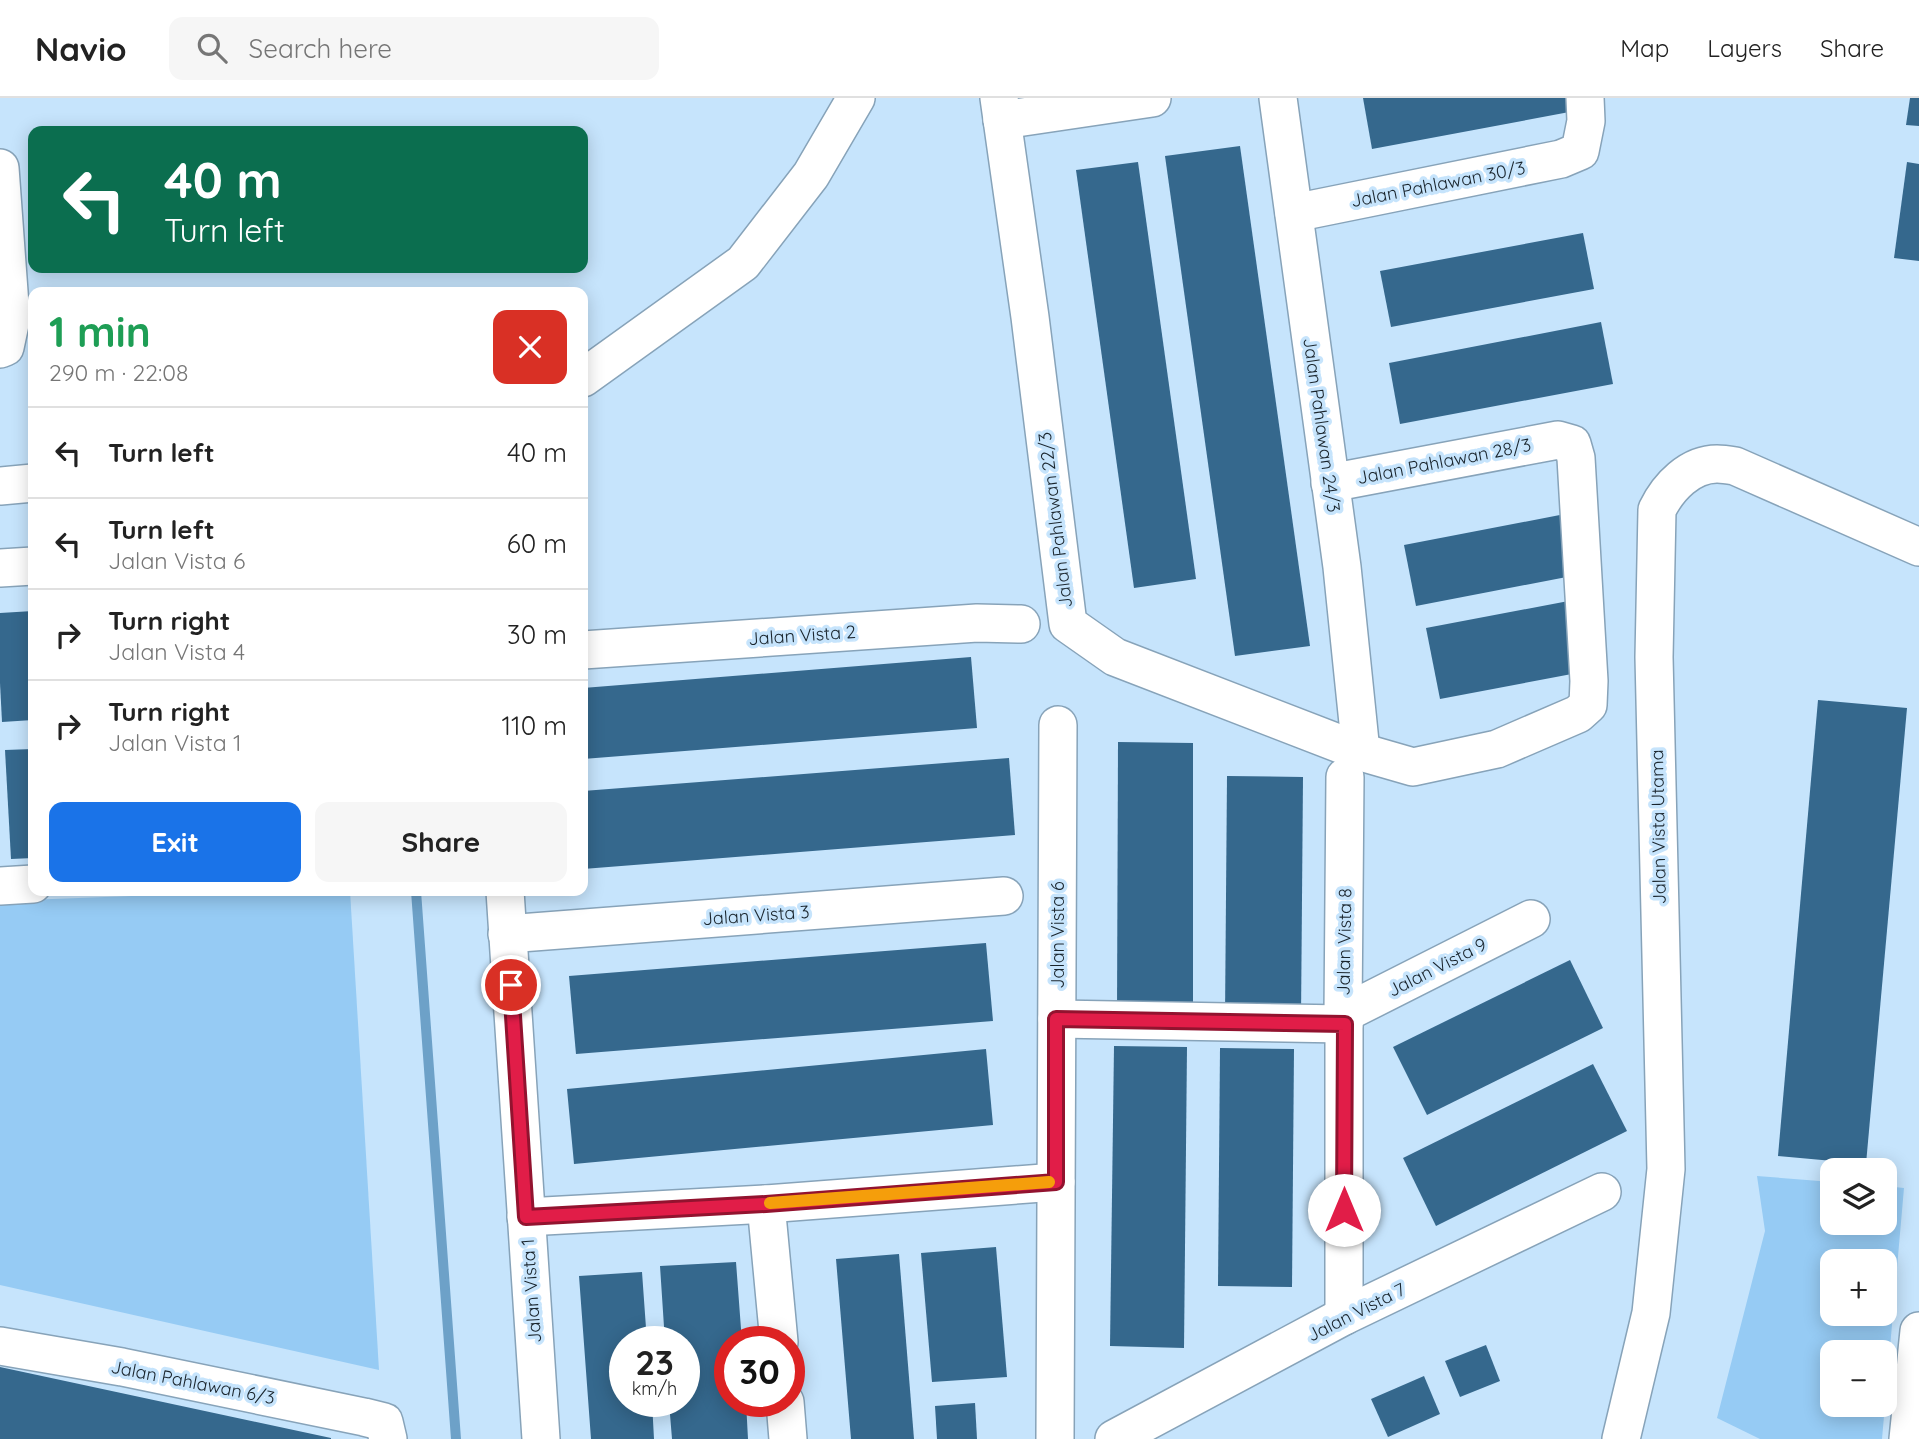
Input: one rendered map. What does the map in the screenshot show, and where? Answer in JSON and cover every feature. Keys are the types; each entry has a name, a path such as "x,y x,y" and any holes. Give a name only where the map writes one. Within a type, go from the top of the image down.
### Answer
{"street":[{"path":"588,374 743,263 811,176 856,98"},
{"path":"1001,109 1152,98"},
{"name":"Jalan Pahlawan 24/3","path":"1278,98 1342,567 1353,765"},
{"name":"Jalan Pahlawan 30/3","path":"1294,213 1561,159 1580,151 1586,121 1585,98"},
{"name":"Jalan Pahlawan 22/3","path":"1001,109 1032,330 1068,624 1115,657 1353,765 1413,767 1496,748 1578,714"},
{"path":"0,168 11,319 3,348"},
{"name":"Jalan Pahlawan 28/3","path":"1330,484 1558,440 1572,444 1576,458 1589,681 1588,705 1578,714"},
{"name":"Jalan Vista Utama","path":"1621,1439 1651,1313 1665,1169 1654,657 1657,510 1664,495 1686,474 1699,467 1717,464 1735,466 1919,547"},
{"path":"0,486 28,484"},
{"path":"0,568 28,566"},
{"name":"Jalan Vista 2","path":"588,649 977,622 1021,624"},
{"name":"Jalan Vista 6","path":"1055,1439 1058,725"},
{"name":"Jalan Vista 8","path":"1344,1316 1344,1019 1353,765"},
{"path":"0,886 28,884"},
{"name":"Jalan Vista 1","path":"505,896 541,1439"},
{"name":"Jalan Vista 3","path":"508,934 1003,896"},
{"name":"Jalan Vista 9","path":"1344,1019 1531,919"},
{"path":"1056,1019 1344,1019"},
{"path":"526,1217 766,1204 1056,1182"},
{"name":"Jalan Vista 7","path":"1114,1439 1344,1316 1602,1192"},
{"path":"766,1204 777,1326"},
{"path":"1908,1439 1919,1331"},
{"name":"Jalan Pahlawan 6/3","path":"0,1346 136,1370 386,1431"},
{"path":"786,1417 788,1439"}],"shaded area":[{"path":"131,896 350,896 379,1370 0,1285 0,901"},
{"path":"1757,1176 1820,1181 1820,1235 1897,1235 1897,1187 1904,1188 1897,1268 1897,1249 1820,1249 1820,1326 1892,1326 1891,1340 1820,1340 1820,1417 1884,1417 1882,1439 1760,1439 1717,1418 1765,1231"}],"building":[{"path":"1363,98 1578,98 1580,110 1372,149"},
{"path":"1910,98 1919,98 1919,126 1906,125"},
{"path":"1240,146 1310,646 1235,656 1165,156"},
{"path":"1138,162 1196,579 1134,588 1076,170"},
{"path":"1907,162 1919,164 1919,261 1894,258"},
{"path":"1583,233 1594,289 1391,327 1380,271"},
{"path":"1601,322 1613,384 1400,424 1389,363"},
{"path":"1565,514 1577,575 1416,606 1404,545"},
{"path":"1579,599 1593,670 1440,699 1426,628"},
{"path":"28,611 28,720 2,722 0,613"},
{"path":"971,657 977,728 588,759 588,688"},
{"path":"1818,700 1907,708 1867,1158 1820,1160 1778,1156"},
{"path":"1118,742 1193,743 1193,1015 1117,1015"},
{"path":"28,749 28,858 11,859 5,750"},
{"path":"1009,758 1015,835 588,869 588,791"},
{"path":"1227,776 1303,777 1301,1018 1225,1017"},
{"path":"986,943 993,1021 576,1054 569,976"},
{"path":"1570,960 1603,1028 1427,1115 1393,1047"},
{"path":"1114,1046 1187,1047 1184,1348 1110,1346"},
{"path":"1220,1048 1294,1049 1292,1287 1218,1286"},
{"path":"986,1049 993,1125 574,1164 567,1089"},
{"path":"1593,1064 1627,1131 1436,1226 1403,1158"},
{"path":"996,1247 1007,1377 932,1382 921,1253"},
{"path":"899,1254 914,1439 851,1439 836,1259"},
{"path":"736,1262 741,1326 714,1326 714,1417 747,1417 748,1439 672,1439 670,1417 700,1417 700,1326 664,1326 660,1266"},
{"path":"642,1272 646,1326 609,1326 609,1417 653,1417 654,1439 591,1439 579,1276"},
{"path":"1486,1345 1500,1381 1460,1397 1445,1361"},
{"path":"0,1367 331,1438 331,1439 0,1439"},
{"path":"1424,1376 1440,1414 1388,1437 1371,1399"},
{"path":"975,1403 977,1439 937,1439 935,1406"}],"waterway":[{"path":"416,896 456,1439"}],"slow traffic":[{"path":"770,1203 1049,1182"}],"route":[{"path":"511,985 526,1217 766,1204 1056,1182 1056,1019 1345,1024 1344,1210"}]}
